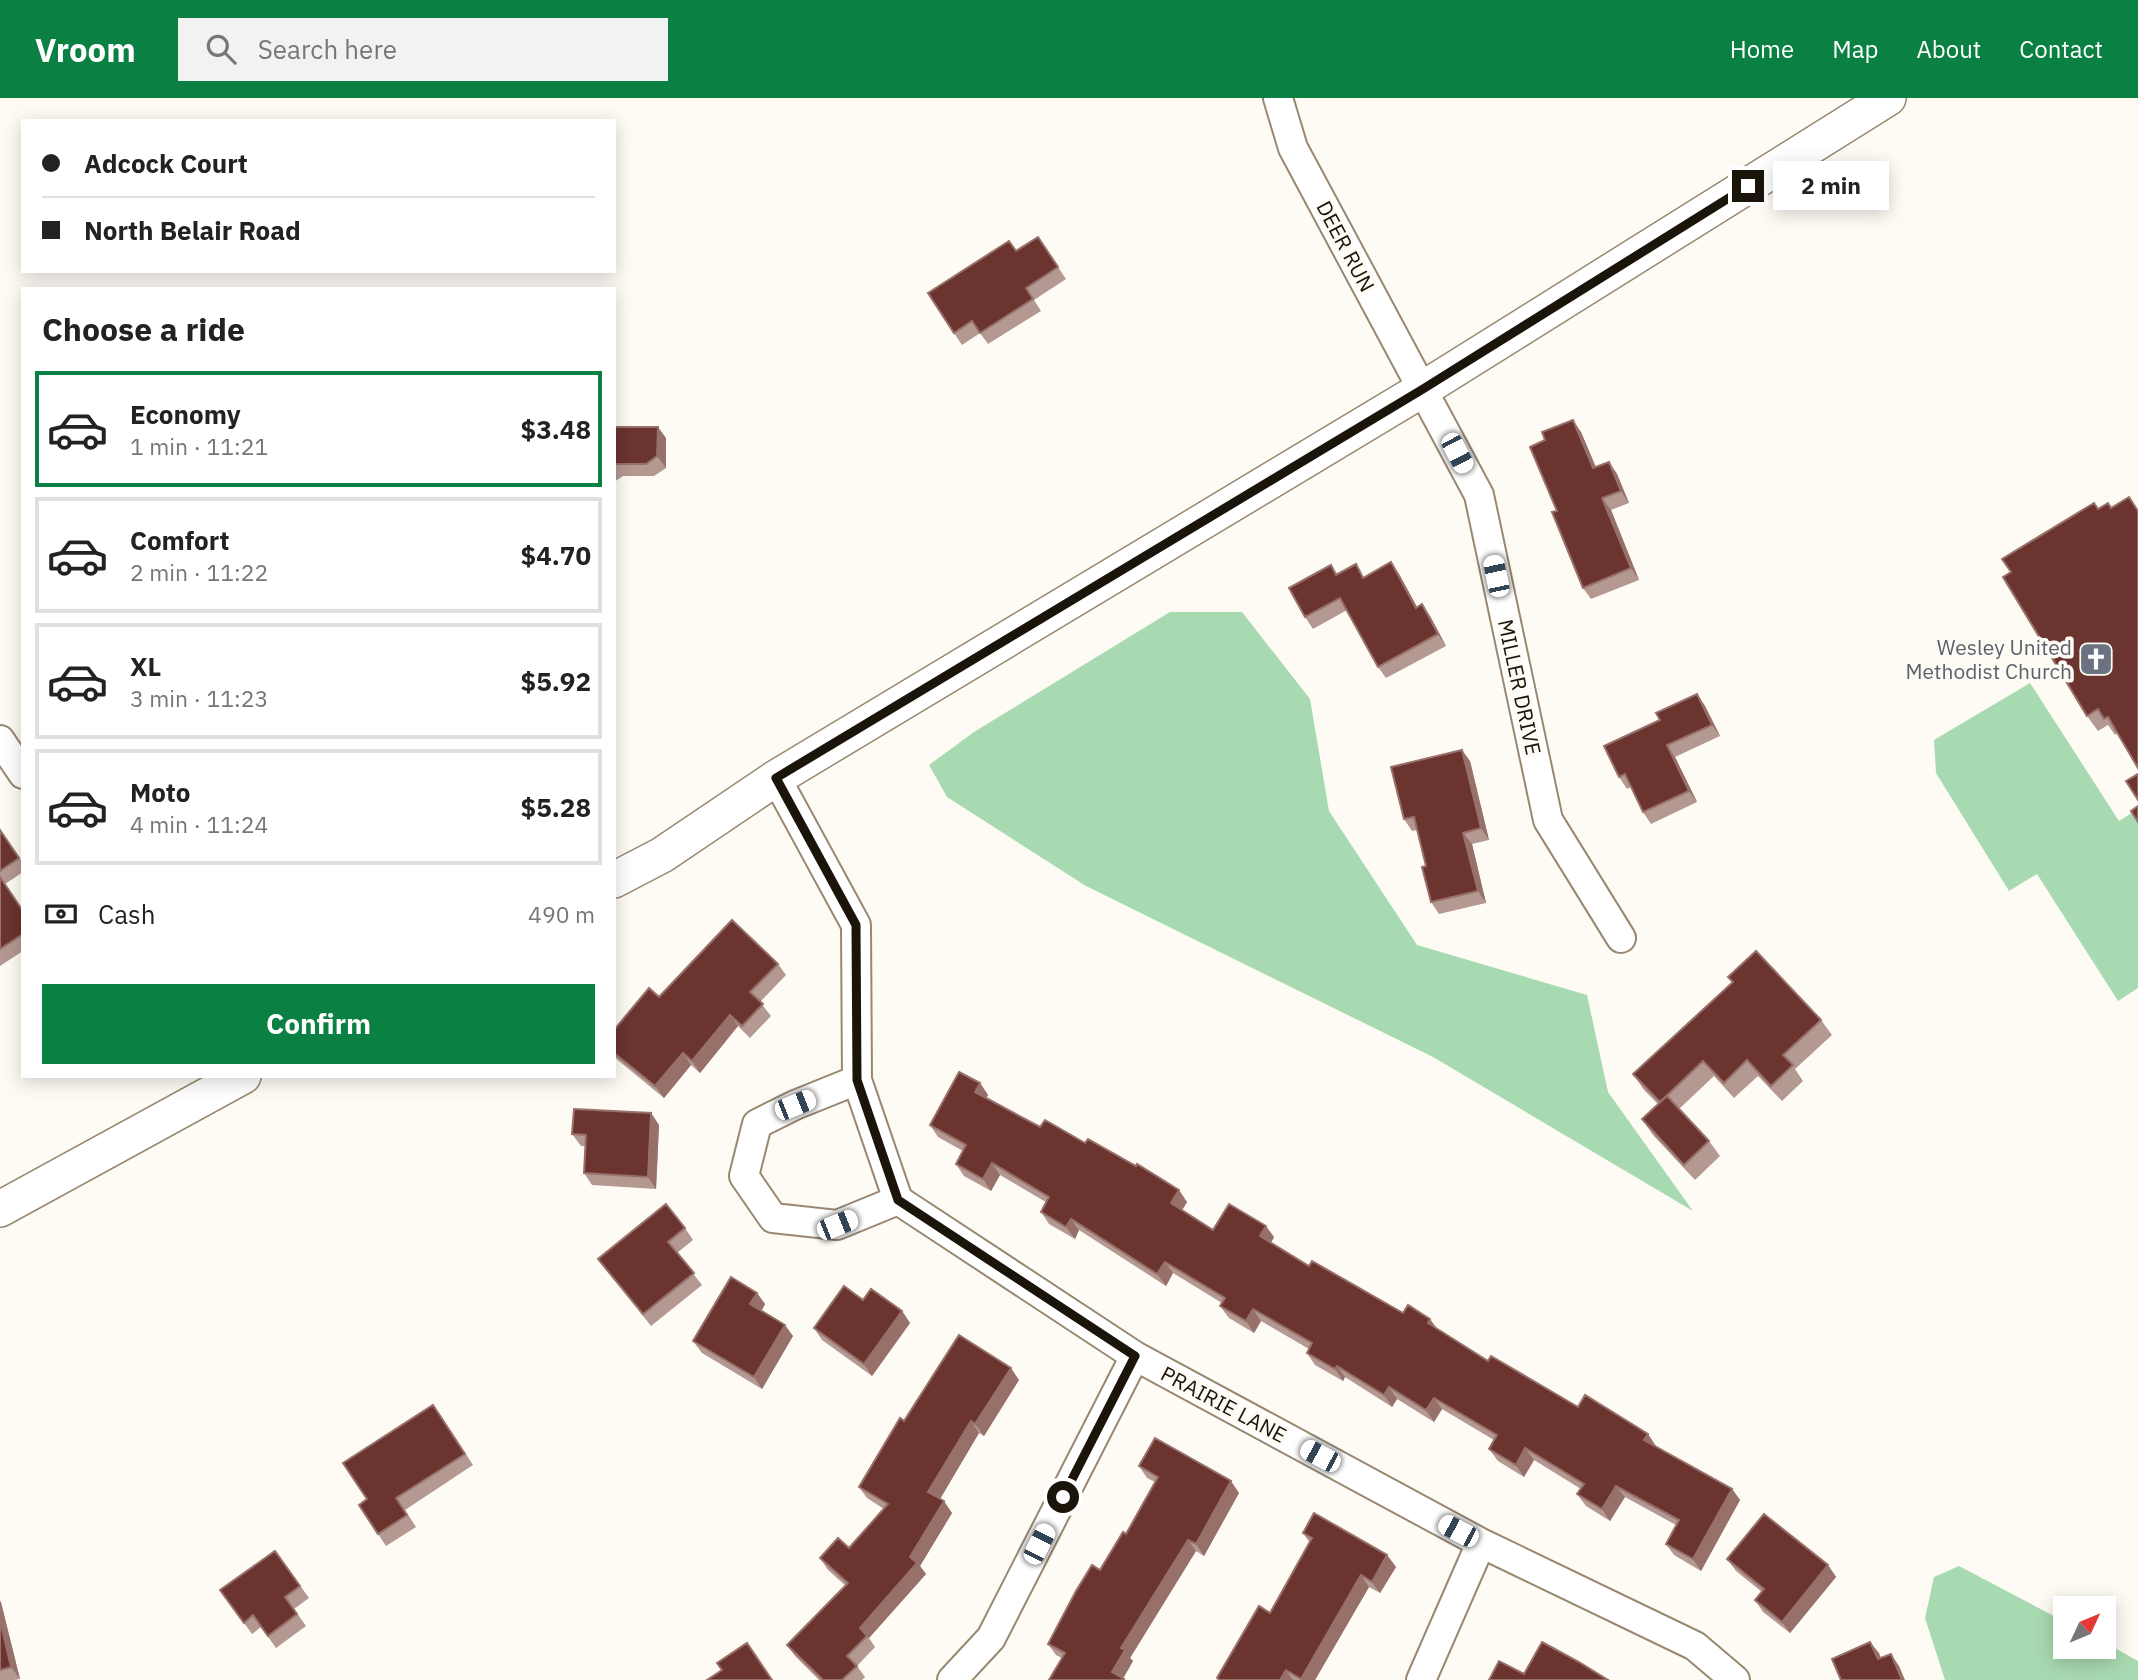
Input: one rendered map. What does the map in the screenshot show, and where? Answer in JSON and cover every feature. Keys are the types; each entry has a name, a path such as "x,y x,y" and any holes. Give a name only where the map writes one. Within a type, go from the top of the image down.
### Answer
{"street":[{"name":"DEER RUN","path":"1278,98 1293,148 1423,389"},
{"path":"616,879 662,855 776,778 1423,389 1888,98"},
{"name":"MILLER DRIVE","path":"1423,389 1479,495 1548,820 1621,938"},
{"path":"0,740 21,772"},
{"path":"776,778 856,925 857,1080 898,1200 837,1225 773,1218 744,1176 757,1124 857,1080"},
{"path":"0,1209 231,1079"},
{"name":"PRAIRIE LANE","path":"898,1200 1135,1356 1481,1543 1695,1646 1735,1680"},
{"path":"952,1680 990,1638 1135,1356"},
{"path":"1421,1680 1481,1543"}],"green space":[{"path":"1170,612 1242,612 1310,699 1329,811 1417,945 1587,995 1608,1092 1693,1211 1433,1057 1086,886 947,797 929,765 974,732"},
{"path":"2030,683 2119,821 2133,812 2138,820 2138,988 2118,1001 2037,874 2009,891 1936,773 1934,740"},
{"path":"1959,1566 2053,1616 2053,1659 2116,1659 2116,1649 2138,1661 2138,1680 1945,1680 1925,1618 1934,1577"}],"building":[{"path":"1038,237 1058,267 1026,288 1033,299 980,333 972,321 954,333 928,293 1009,241 1016,251"},
{"path":"1573,420 1593,468 1609,462 1621,491 1602,498 1631,568 1583,588 1552,512 1557,511 1530,447 1545,440 1542,432"},
{"path":"616,427 658,427 657,456 646,464 616,464"},
{"name":"Wesley United Methodist Church","path":"2129,497 2138,511 2138,768 2108,717 2104,719 2098,709 2087,716 2003,577 2011,572 2002,559 2094,503 2098,509 2108,503 2111,508"},
{"path":"1391,562 1416,608 1422,604 1438,634 1378,667 1340,598 1305,617 1289,588 1331,565 1336,575 1356,564 1363,578"},
{"path":"1697,694 1712,725 1667,745 1689,791 1643,812 1625,774 1619,777 1604,746 1660,720 1656,713"},
{"path":"1462,750 1481,828 1463,833 1478,891 1431,902 1422,867 1426,866 1414,817 1404,819 1391,767"},
{"path":"2138,774 2138,800 2126,781"},
{"path":"2138,806 2138,822 2131,811"},
{"path":"0,830 19,858 0,871"},
{"path":"0,877 21,908 21,935 0,949"},
{"path":"732,920 778,964 750,992 763,1004 742,1026 730,1015 692,1061 683,1053 655,1086 616,1055 616,1028 649,988 659,997"},
{"path":"1756,951 1821,1020 1783,1055 1793,1065 1771,1086 1747,1060 1724,1083 1703,1061 1660,1102 1633,1074 1733,982 1728,977"},
{"path":"959,1072 980,1083 975,1092 1040,1127 1045,1120 1085,1143 1088,1139 1136,1166 1137,1164 1179,1190 1171,1203 1213,1230 1229,1204 1266,1226 1260,1236 1309,1266 1312,1261 1403,1313 1408,1305 1430,1319 1428,1323 1488,1361 1491,1356 1578,1407 1585,1395 1648,1434 1644,1440 1732,1489 1693,1559 1666,1544 1679,1520 1616,1486 1602,1509 1577,1494 1584,1484 1525,1448 1516,1465 1489,1449 1497,1435 1434,1398 1426,1410 1389,1387 1384,1395 1337,1366 1335,1369 1307,1353 1312,1343 1253,1309 1246,1321 1220,1306 1225,1298 1165,1262 1157,1274 1071,1219 1066,1227 1041,1212 1049,1197 992,1163 983,1179 956,1164 966,1145 930,1125"},
{"path":"1667,1096 1709,1141 1684,1165 1642,1119"},
{"path":"574,1109 651,1113 648,1177 584,1173 586,1135 572,1134"},
{"path":"666,1204 685,1228 668,1242 694,1273 643,1314 598,1259"},
{"path":"731,1277 757,1293 750,1304 785,1325 754,1377 693,1341"},
{"path":"844,1286 863,1300 871,1289 902,1311 864,1364 814,1328"},
{"path":"959,1335 1011,1368 975,1424 971,1421 928,1492 944,1501 910,1557 917,1563 860,1628 867,1636 847,1656 857,1666 842,1680 823,1680 787,1645 848,1583 820,1558 838,1538 849,1548 888,1504 859,1487 900,1418 904,1421"},
{"path":"433,1405 465,1454 396,1498 407,1515 378,1534 359,1505 367,1499 343,1463"},
{"path":"1155,1438 1231,1481 1196,1544 1188,1540 1121,1648 1125,1650 1112,1672 1124,1679 1049,1680 1065,1653 1048,1644 1076,1591 1092,1565 1100,1570 1123,1532 1126,1534 1158,1477 1139,1466"},
{"path":"1314,1513 1387,1555 1372,1582 1361,1575 1301,1679 1286,1670 1280,1680 1220,1680 1217,1678 1259,1606 1270,1613 1312,1538 1303,1533"},
{"path":"1764,1514 1828,1565 1782,1622 1755,1600 1764,1589 1727,1559"},
{"path":"275,1551 300,1586 285,1597 297,1614 268,1636 253,1615 244,1623 220,1590"},
{"path":"0,1620 11,1667 0,1670"},
{"path":"1542,1642 1608,1680 1489,1680 1499,1661 1524,1674"},
{"path":"1870,1642 1878,1659 1891,1654 1902,1680 1841,1680 1832,1659"},
{"path":"747,1643 772,1680 707,1680 722,1670 717,1663"}],"place":[{"name":"Wesley United Methodist Church","path":"2096,659"}],"route":[{"path":"1063,1497 1135,1356 898,1200 857,1080 856,925 776,778 1423,389 1748,186"}]}
